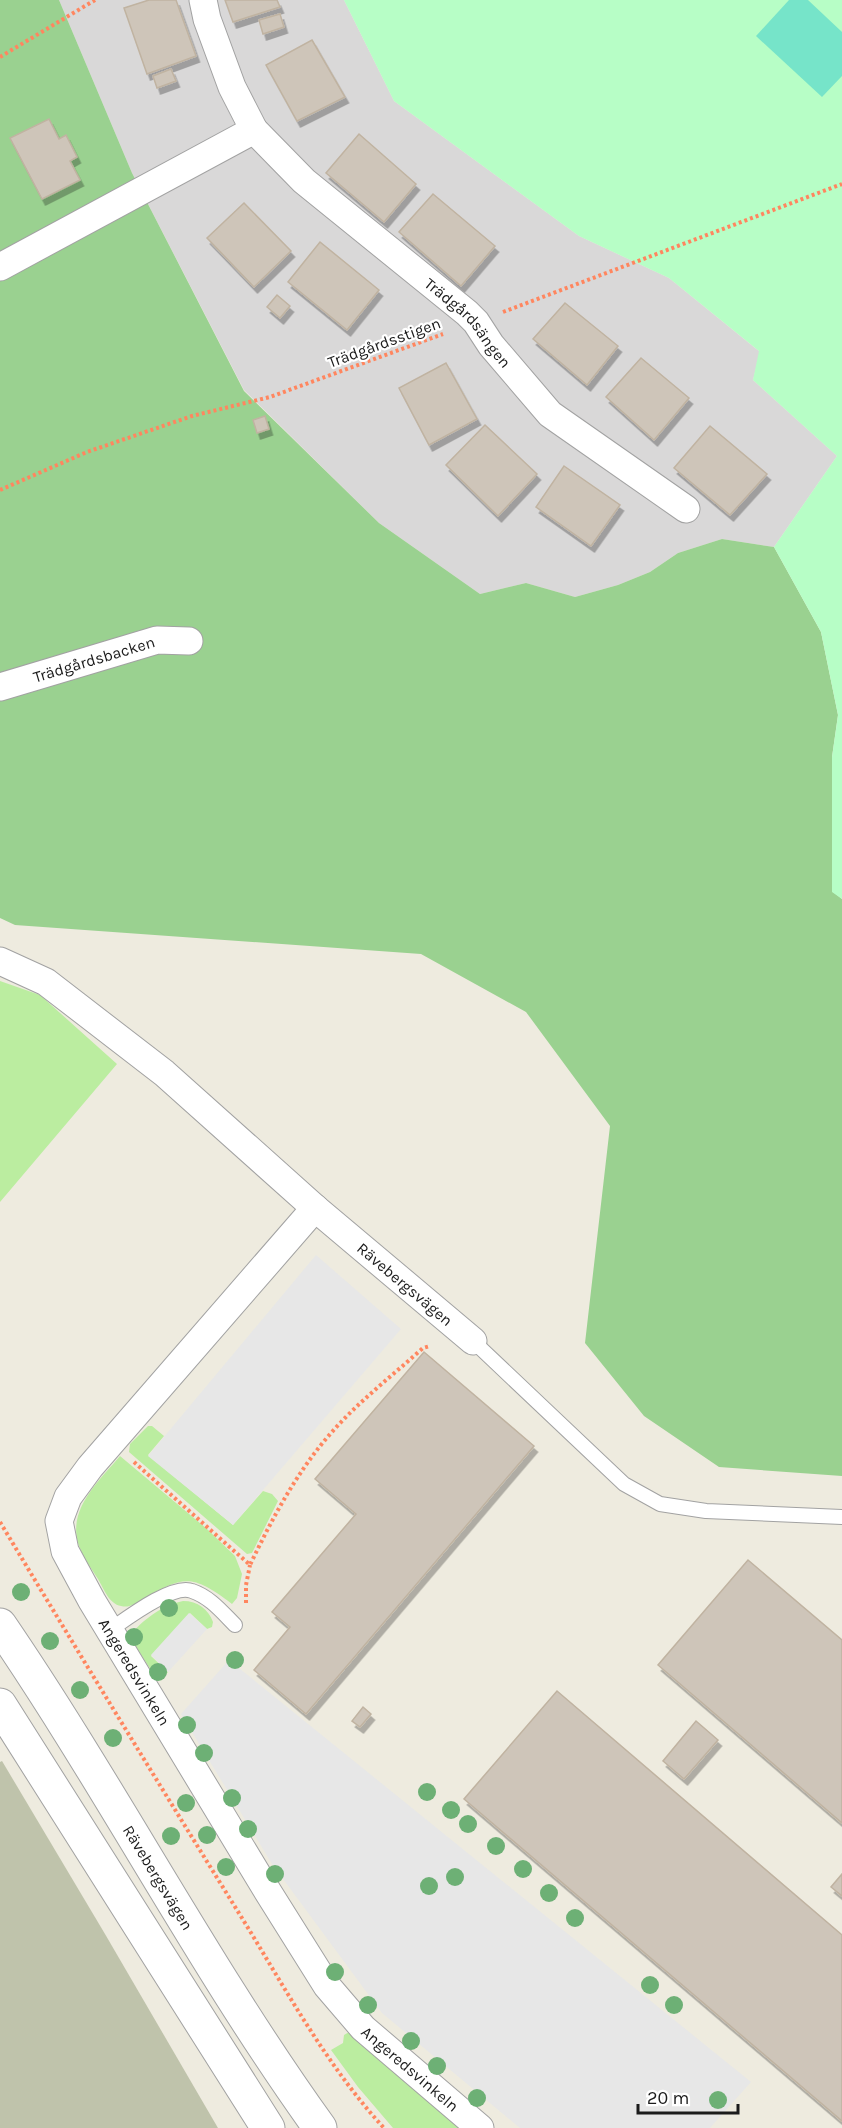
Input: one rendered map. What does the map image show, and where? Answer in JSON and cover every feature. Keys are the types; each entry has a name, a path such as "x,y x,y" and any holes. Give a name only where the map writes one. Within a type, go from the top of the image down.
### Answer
{"street":[{"name":"Trädgårdsängen","path":"202,0 232,87 254,130 303,181 476,322 491,345 550,414 686,509"},
{"path":"0,267 254,130"},
{"name":"Trädgårdsbacken","path":"0,687 157,640 189,641"},
{"name":"Rävebergsvägen","path":"0,961 46,982 146,1059 315,1208 470,1339"},
{"name":"Angeredsvinkeln","path":"315,1208 111,1442 68,1497 59,1521 65,1551 110,1630 327,1986 363,2028 480,2128"},
{"name":"Rävebergsvägen","path":"0,1625 38,1680 190,1929 297,2097 320,2128"},
{"path":"0,1705 268,2128"}],"lane":[{"name":"Rävebergsvägen","path":"470,1339 624,1484 660,1504 706,1510 842,1517"},
{"path":"110,1630 146,1606 176,1591 190,1589 213,1603 235,1625"}],"path":[{"path":"0,57 95,0"},
{"name":"Trädgårdsstigen","path":"0,490 87,452 192,416 270,397 842,184"},
{"path":"235,1625 245,1614 246,1585 250,1565 273,1519 292,1487 338,1425 354,1408 423,1348 470,1339"},
{"path":"111,1442 250,1565"},
{"path":"0,1522 130,1738 326,2053 363,2105 384,2128"}],"shaded area":[{"path":"59,0 344,0 394,101 579,236 669,278 760,352 753,380 837,456 774,547 722,539 678,553 650,572 618,585 575,597 526,583 480,594 379,523 244,390 132,173"},
{"path":"316,1255 401,1329 233,1525 148,1456"},
{"path":"189,1613 207,1629 168,1672 151,1655"},
{"path":"229,1660 751,2082 710,2128 520,2128 382,2013 272,1864 181,1714"},
{"path":"2,1761 218,2128 0,2128 0,1762"}],"green space":[{"path":"0,0 59,0 132,173 244,391 379,523 480,594 526,583 575,597 618,585 650,572 678,553 722,539 774,547 821,632 838,715 832,757 832,891 842,899 842,1476 719,1467 644,1416 585,1343 610,1126 526,1012 421,954 15,925 0,918"},
{"path":"344,0 842,0 842,899 832,892 832,757 838,715 821,632 774,547 837,456 753,380 759,351 669,278 579,236 394,101"},
{"path":"789,0 808,0 842,32 842,76 822,97 756,36"},
{"path":"0,981 40,995 117,1064 0,1202"},
{"path":"148,1426 152,1426 164,1436 148,1455 233,1525 263,1491 272,1494 278,1501 252,1553 247,1554 129,1452 130,1444"},
{"path":"120,1456 207,1529 235,1556 242,1574 237,1598 232,1604 207,1587 188,1581 168,1586 129,1606 117,1605 110,1599 82,1553 76,1530 82,1506 88,1495"},
{"path":"183,1601 198,1604 205,1610 213,1622 212,1627 207,1629 190,1613 151,1656 168,1672 158,1681 129,1636 153,1614"},
{"path":"349,2032 460,2128 393,2128 358,2087 331,2050 343,2043 344,2035"}],"building":[{"path":"149,0 176,0 196,56 147,74 124,8"},
{"path":"225,0 277,0 280,7 233,22"},
{"path":"280,14 284,27 263,34 259,20"},
{"path":"312,40 345,97 297,121 266,65"},
{"path":"171,69 176,81 157,88 153,76"},
{"path":"49,119 59,139 66,135 77,157 70,161 80,180 42,199 10,138"},
{"path":"359,134 416,184 384,222 326,173"},
{"path":"433,194 495,246 461,286 399,232"},
{"path":"244,203 291,251 254,287 207,238"},
{"path":"320,242 379,290 347,330 288,282"},
{"path":"277,295 290,306 280,318 267,307"},
{"path":"565,303 618,346 587,385 533,339"},
{"path":"641,358 689,398 654,440 606,397"},
{"path":"446,363 477,419 429,445 399,388"},
{"path":"265,416 269,429 257,433 253,420"},
{"path":"485,425 537,474 498,516 446,465"},
{"path":"710,426 767,474 730,515 674,468"},
{"path":"564,466 620,505 591,546 536,507"},
{"path":"424,1352 534,1446 306,1714 254,1670 290,1627 272,1612 356,1514 315,1479"},
{"path":"748,1560 842,1640 842,1823 658,1665"},
{"path":"557,1691 842,1935 842,2121 464,1799"},
{"path":"363,1707 371,1714 360,1727 352,1721"},
{"path":"696,1721 718,1740 684,1779 663,1761"},
{"path":"842,1874 842,1896 831,1887"}]}
